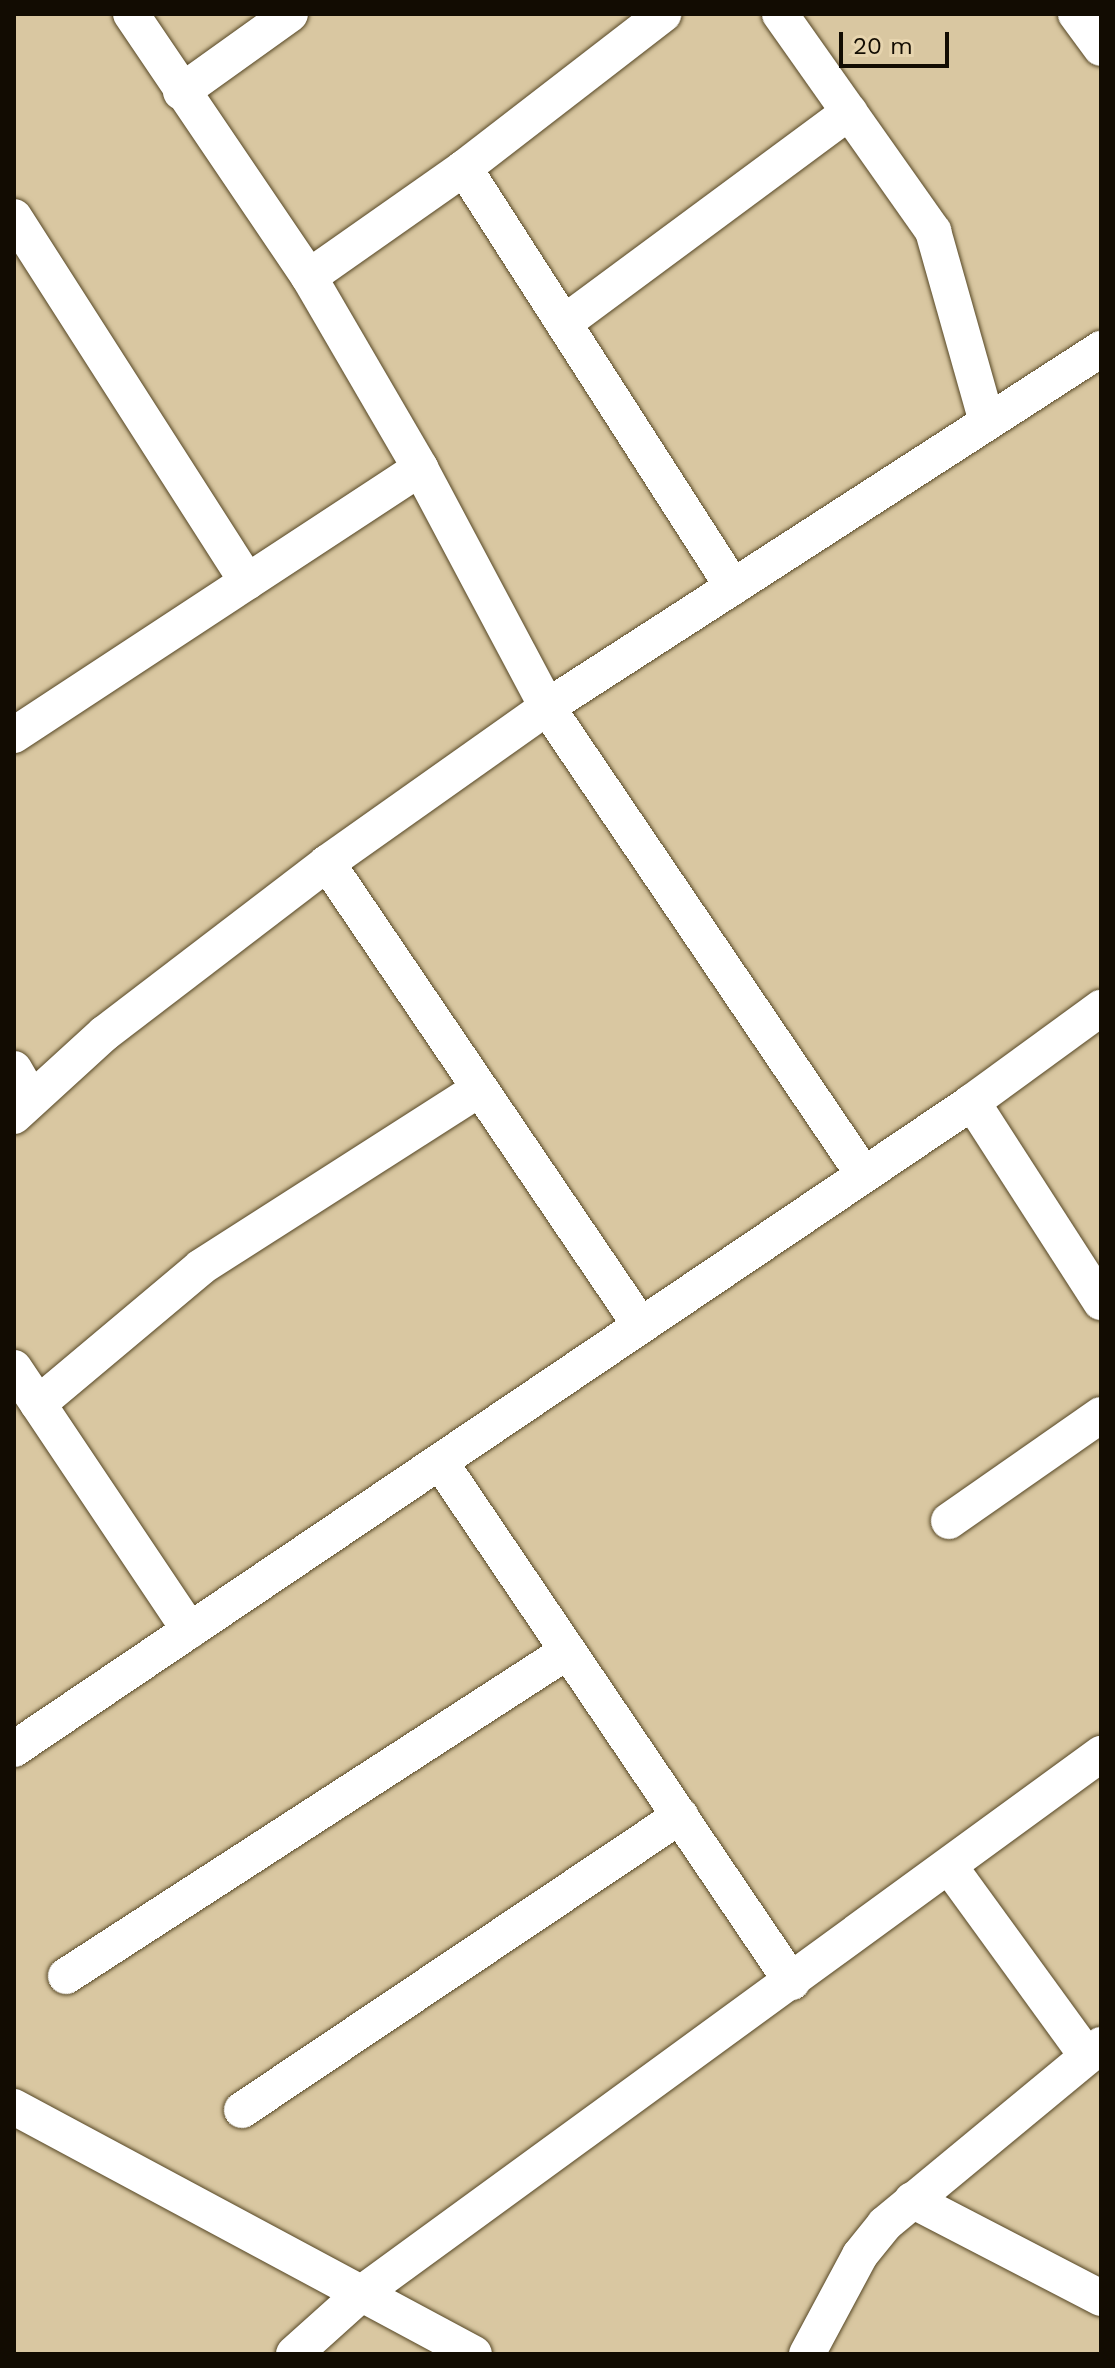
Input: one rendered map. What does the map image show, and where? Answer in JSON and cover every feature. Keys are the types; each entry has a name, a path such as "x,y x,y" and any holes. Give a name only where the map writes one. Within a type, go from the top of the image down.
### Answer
{"street":[{"path":"131,14 309,277 420,468 547,707 864,1175"},
{"path":"181,92 290,14"},
{"path":"309,277 464,168 663,14"},
{"path":"780,14 933,231 987,422"},
{"path":"564,323 849,112"},
{"path":"464,168 733,587"},
{"path":"14,217 247,582"},
{"path":"20,1095 327,863 547,707 1101,349"},
{"path":"14,735 420,468"},
{"path":"327,863 641,1326"},
{"path":"14,1749 972,1102 1101,1008"},
{"path":"38,1404 201,1267 479,1089"},
{"path":"972,1102 1101,1302"},
{"path":"14,1368 190,1631"},
{"path":"949,1521 1101,1415"},
{"path":"440,1462 792,1982"},
{"path":"66,1976 568,1651"},
{"path":"294,2354 362,2293 1101,1754"},
{"path":"242,2110 680,1816"},
{"path":"807,2354 860,2255 912,2200 1094,2051 949,1866"},
{"path":"14,2107 474,2354"},
{"path":"912,2200 1101,2298"}]}
